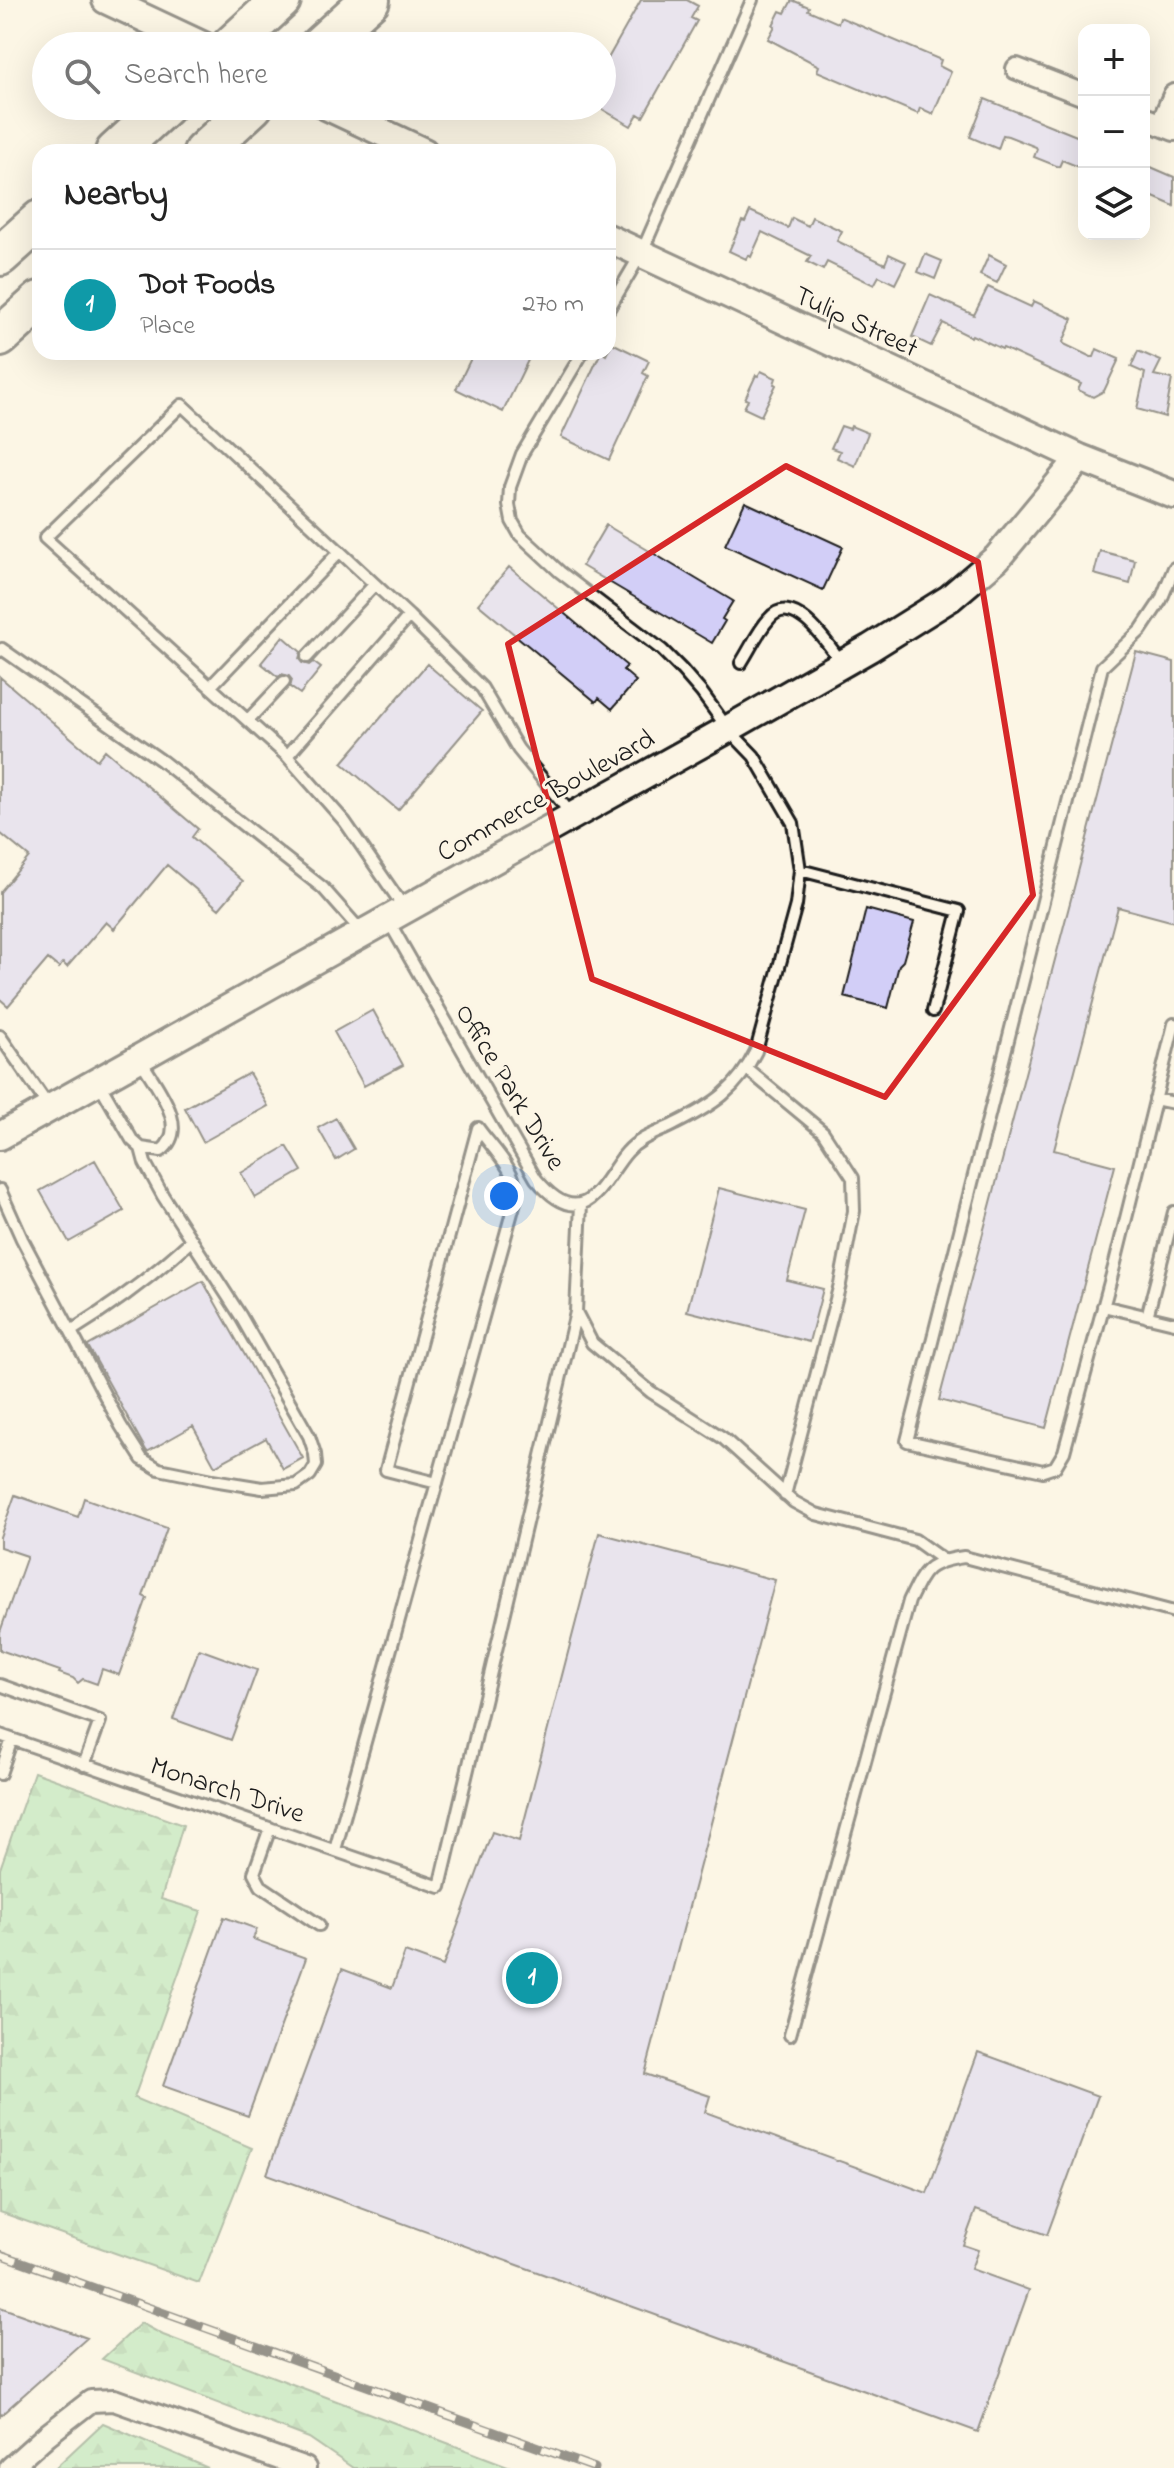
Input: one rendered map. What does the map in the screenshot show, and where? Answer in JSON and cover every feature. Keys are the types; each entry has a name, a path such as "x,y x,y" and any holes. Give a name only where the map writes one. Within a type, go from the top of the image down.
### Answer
{"highway":[{"path":"246,32 281,0"},
{"path":"335,32 370,0"},
{"path":"124,144 150,120"},
{"path":"212,144 238,120"},
{"path":"0,256 32,227"},
{"path":"0,337 32,308"}],"street":[{"path":"106,0 174,32"},
{"path":"1017,69 1078,93"},
{"path":"1160,124 1174,95"},
{"path":"356,120 407,144"},
{"name":"Tulip Street","path":"616,242 1080,458 1174,495"},
{"name":"Commerce Boulevard","path":"0,1136 728,729 950,598 997,558 1080,458"},
{"path":"10,2468 91,2401 114,2400 305,2468"}],"lane":[{"path":"616,296 641,254 752,0"},
{"name":"Office Park Drive","path":"339,552 182,405 45,538 287,756 345,822 536,1179 550,1195 581,1204 594,1196 628,1150 647,1136 722,1098 747,1069 756,1051 796,905 800,870 793,823 754,756 662,650 560,572 520,535 512,521 510,487 522,454 578,360"},
{"path":"210,687 339,552 482,688 518,749 572,815"},
{"path":"1174,568 1161,600 1141,630 1102,667 907,1441 1043,1471 1055,1467 1064,1452 1174,1024"},
{"path":"307,657 374,585"},
{"path":"741,663 769,618 784,611 799,615 814,627 843,663"},
{"path":"287,756 409,616"},
{"path":"0,651 2,649 162,761 323,888 362,932"},
{"path":"248,720 284,682"},
{"path":"800,870 959,911 933,1011"},
{"path":"0,1036 49,1108"},
{"path":"97,1081 132,1140 141,1148 161,1151 173,1138 172,1116 139,1058"},
{"path":"747,1069 823,1132 853,1178 854,1211 840,1284 785,1495"},
{"path":"1155,1099 1174,1103"},
{"path":"335,1850 437,1483 516,1198 517,1188 512,1175 478,1128 386,1470 437,1483"},
{"path":"0,1190 22,1239 121,1426 142,1459 159,1469 262,1488 296,1485 310,1475 316,1465 309,1436 240,1315 145,1163 141,1148"},
{"path":"581,1204 576,1312 592,1343 651,1392 723,1438 785,1495 816,1514 915,1540 943,1560"},
{"path":"1147,1317 1174,1212"},
{"path":"71,1331 115,1304 192,1240"},
{"path":"1103,1306 1174,1323"},
{"name":"Monarch Drive","path":"0,1735 440,1887 576,1312"},
{"path":"790,2035 909,1601 923,1572 943,1560 964,1557 1174,1612"},
{"path":"0,1685 100,1721 84,1765"},
{"path":"0,1774 12,1739"},
{"path":"270,1828 254,1873 261,1886 319,1925"}],"highlighted area":[{"path":"786,466 978,562 1033,895 885,1097 592,979 508,644"}],"green space":[{"path":"34,1772 183,1825 161,1899 201,1911 134,2098 252,2148 199,2283 0,2212 0,1869"},
{"path":"141,2323 163,2335 513,2468 353,2468 309,2438 102,2359"},
{"path":"103,2423 208,2468 55,2468"}],"building":[{"path":"641,0 687,0 698,6 691,18 697,21 643,117 638,114 631,126 616,117 616,44"},
{"path":"792,0 838,23 840,17 941,60 939,66 951,72 933,114 920,108 918,114 817,71 819,66 768,39 780,11 785,13"},
{"path":"985,99 1078,137 1078,167 1062,160 1059,167 1034,157 1036,147 1008,136 1003,135 998,149 970,137"},
{"path":"1150,167 1174,177 1174,206 1150,196"},
{"path":"750,211 788,228 792,218 808,226 812,217 842,231 837,241 885,264 889,254 906,262 895,284 879,276 874,285 827,262 823,270 807,262 811,256 762,232 751,257 748,255 746,259 729,251 742,221 745,222"},
{"path":"925,254 942,261 935,279 918,272"},
{"path":"989,255 1006,264 997,283 980,275"},
{"path":"988,287 1031,307 1034,301 1073,319 1064,344 1091,357 1097,349 1119,359 1104,391 1093,397 1078,390 1081,384 943,323 931,346 912,337 930,295 974,315"},
{"path":"616,345 649,361 643,373 648,376 609,460 561,437 597,360 616,360"},
{"path":"1138,351 1161,361 1154,375 1172,379 1165,417 1137,409 1145,373 1131,367"},
{"path":"470,360 528,360 503,412 456,389"},
{"path":"761,371 776,378 776,385 761,416 744,408 756,375"},
{"path":"841,426 850,429 851,426 868,433 855,466 837,458 840,451 831,448"},
{"path":"745,502 843,547 823,590 725,545"},
{"path":"606,525 733,601 712,643 582,566"},
{"path":"1100,551 1135,560 1130,584 1094,574"},
{"path":"509,567 627,666 623,670 636,681 612,709 599,698 596,702 478,604"},
{"path":"283,636 301,652 299,659 302,663 309,665 313,662 321,668 300,694 290,687 292,680 289,676 282,674 278,677 261,663"},
{"path":"1136,652 1174,662 1174,922 1118,907 1054,1150 1115,1166 1046,1428 939,1400"},
{"path":"427,664 482,711 398,810 342,763"},
{"path":"0,677 97,760 105,750 198,829 192,837 243,881 219,909 167,865 114,929 106,922 67,967 63,963 59,968 48,959 8,1006 0,999 0,892 29,857 0,833"},
{"path":"866,909 914,922 888,1008 844,997"},
{"path":"373,1010 403,1065 364,1086 334,1032"},
{"path":"249,1073 268,1106 203,1142 185,1108"},
{"path":"336,1118 354,1149 336,1160 318,1128"},
{"path":"287,1146 302,1171 255,1198 241,1173"},
{"path":"95,1160 124,1211 69,1242 40,1191"},
{"path":"719,1188 805,1210 787,1280 823,1289 809,1342 687,1311"},
{"path":"203,1281 303,1458 283,1469 266,1438 215,1466 193,1426 147,1452 88,1346"},
{"path":"15,1495 78,1517 84,1498 167,1528 143,1596 147,1598 119,1675 102,1669 97,1684 83,1679 78,1683 60,1671 0,1650 0,1632 27,1556 0,1547 0,1537"},
{"path":"599,1533 775,1580 645,2074 710,2096 705,2112 927,2193 978,2052 1098,2096 1047,2235 976,2210 963,2245 978,2250 971,2269 1029,2290 978,2432 267,2174 342,1969 392,1988 405,1952 443,1966 492,1832 519,1841"},
{"path":"199,1649 257,1670 231,1740 173,1719"},
{"path":"224,1917 257,1929 253,1939 306,1958 248,2116 163,2086"},
{"path":"0,2307 87,2338 0,2416"}],"railway":[{"path":"0,2254 595,2468"}],"place":[{"name":"Dot Foods","path":"532,1978"}]}
